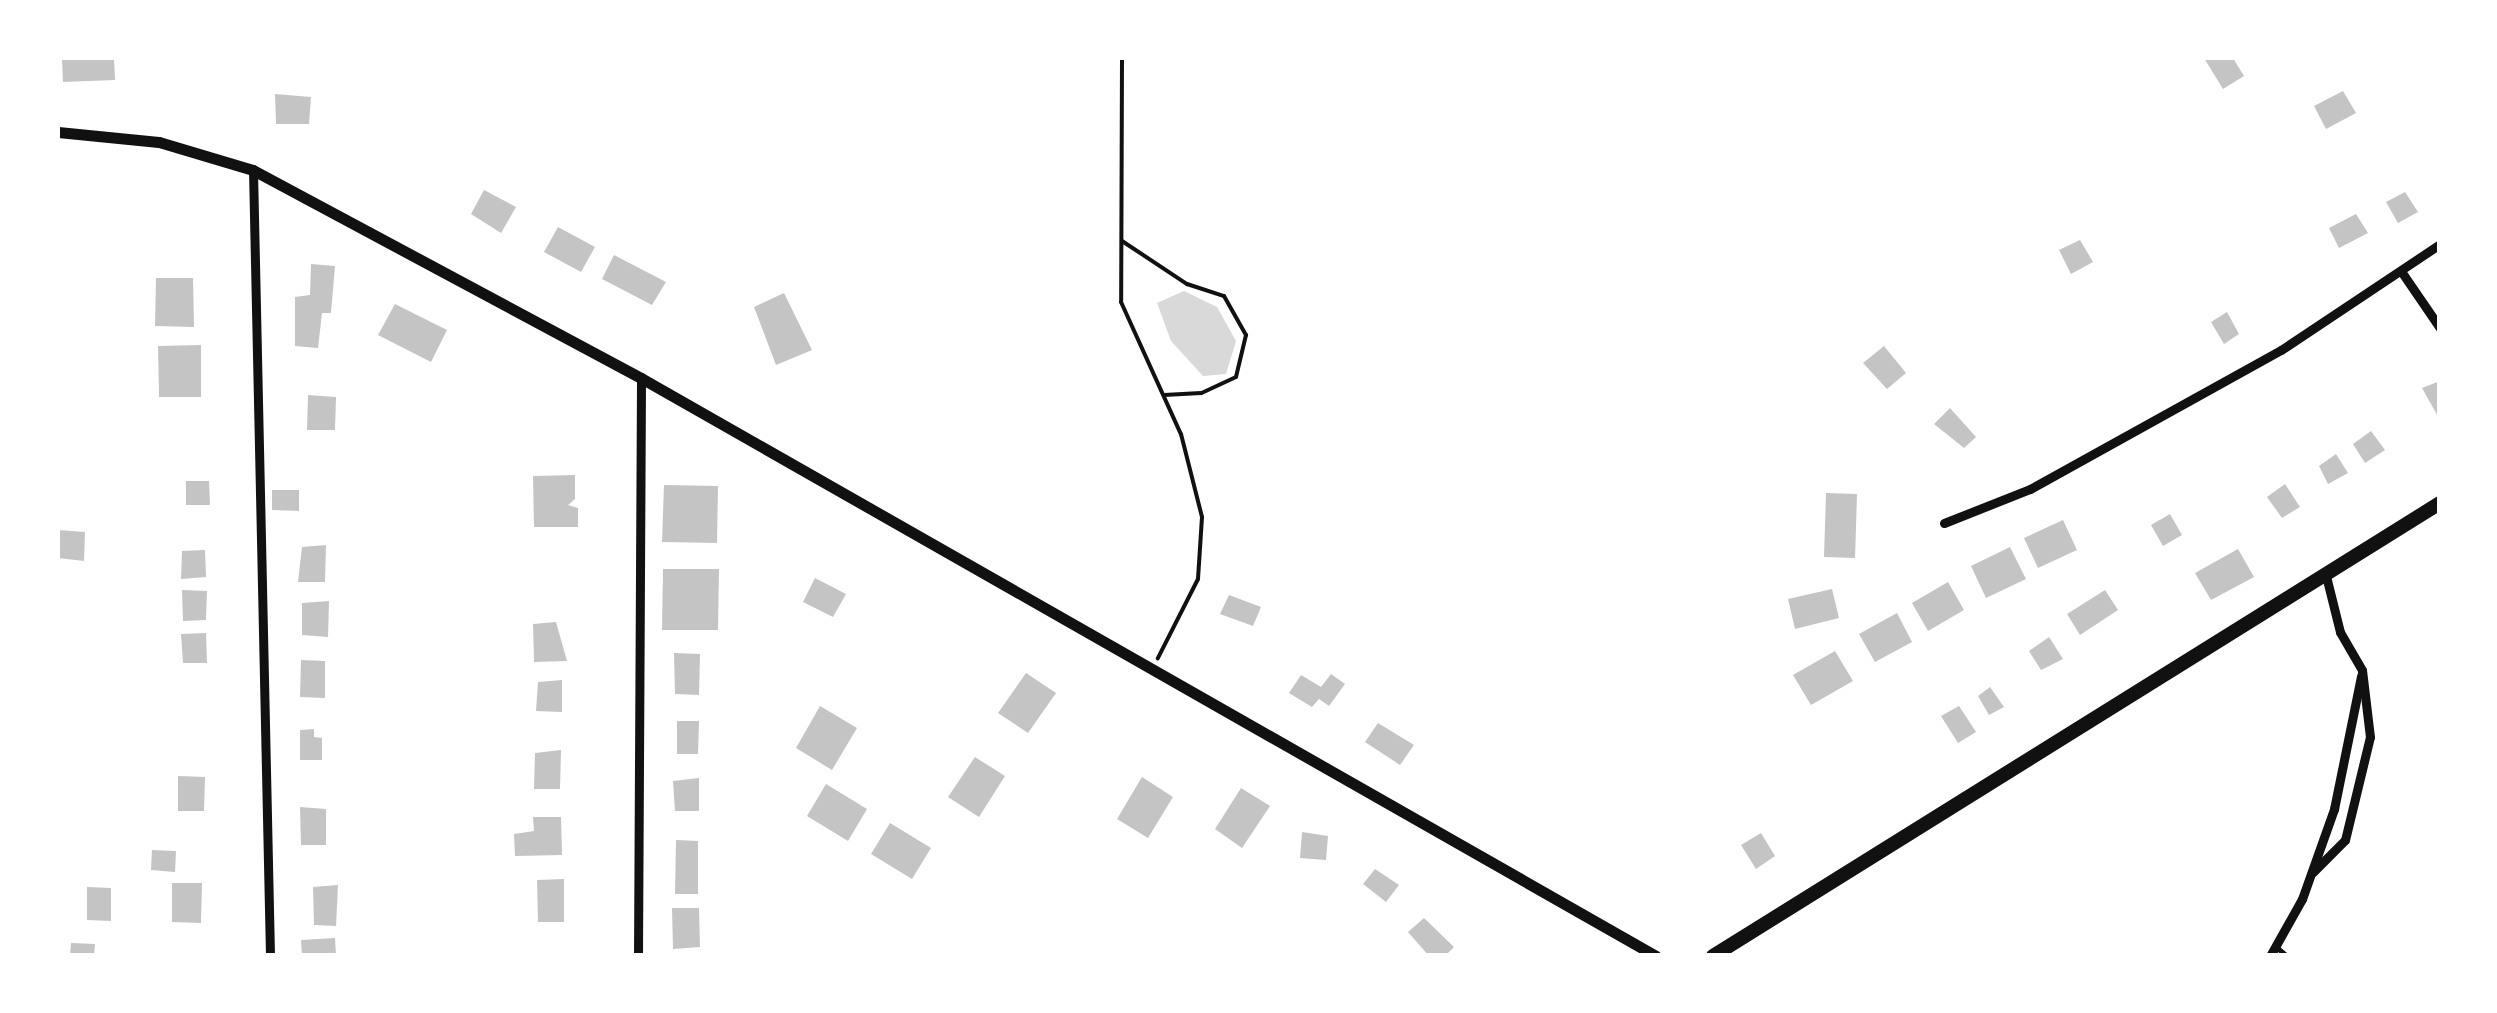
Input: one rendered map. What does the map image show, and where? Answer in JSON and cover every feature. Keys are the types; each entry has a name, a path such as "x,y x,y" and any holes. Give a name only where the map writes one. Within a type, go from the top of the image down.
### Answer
{"main road":[{"path":"1713,956 2440,503"}],"street":[{"path":"58,132 159,142 253,170 641,378 1656,956"},
{"path":"253,170 270,956"},
{"path":"1944,522 2090,456 2403,274 2440,244"},
{"path":"2403,274 2440,328"},
{"path":"638,956 641,378"},
{"path":"2313,872 2345,840 2367,771 2362,670 2340,632 2326,576"},
{"path":"2272,951 2313,872 2349,748 2362,670"}],"lane":[{"path":"2272,951 2287,956"}],"path":[{"path":"1122,58 1121,302 1134,344 1164,395 1193,474 1204,548 1198,579 1152,672"},
{"path":"1121,240 1187,284 1224,296 1246,336 1236,377 1200,393 1164,395"}],"shaded area":[{"path":"1184,291 1217,307 1236,341 1226,374 1203,376 1171,341 1157,303"}],"building":[{"path":"62,58 114,58 115,80 63,82"},
{"path":"2204,58 2233,58 2244,76 2223,89"},
{"path":"2343,91 2356,113 2326,129 2314,106"},
{"path":"275,94 311,97 309,124 276,124"},
{"path":"484,190 516,207 501,233 471,214"},
{"path":"2405,192 2418,212 2398,223 2386,202"},
{"path":"2356,214 2368,233 2339,248 2329,228"},
{"path":"558,227 595,247 581,272 544,252"},
{"path":"2080,240 2093,262 2071,274 2059,250"},
{"path":"614,255 666,282 652,305 602,279"},
{"path":"311,264 335,266 331,313 322,313 318,348 295,346 295,297 310,295"},
{"path":"156,278 193,278 194,327 155,326"},
{"path":"784,293 812,350 776,365 754,307"},
{"path":"395,304 447,330 431,362 378,335"},
{"path":"2227,312 2239,334 2224,344 2211,322"},
{"path":"201,345 201,397 159,397 158,346"},
{"path":"1884,346 1906,373 1887,389 1863,363"},
{"path":"2440,381 2440,420 2422,388"},
{"path":"308,395 336,397 335,430 307,430"},
{"path":"1950,408 1976,437 1964,448 1934,424"},
{"path":"2371,431 2385,450 2365,463 2353,444"},
{"path":"2336,454 2348,473 2328,484 2319,466"},
{"path":"575,475 575,499 568,505 578,508 578,527 534,527 533,476"},
{"path":"186,481 209,481 210,505 186,505"},
{"path":"2285,484 2300,507 2282,518 2267,497"},
{"path":"664,485 718,486 717,543 662,542"},
{"path":"272,490 299,490 299,511 272,510"},
{"path":"1826,493 1857,494 1855,558 1824,557"},
{"path":"2170,514 2182,535 2163,546 2151,525"},
{"path":"2063,520 2077,550 2038,568 2024,538"},
{"path":"58,530 85,532 84,561 58,558"},
{"path":"326,545 325,582 298,582 302,547"},
{"path":"2010,547 2026,579 1986,598 1971,566"},
{"path":"2238,549 2254,577 2211,600 2195,573"},
{"path":"205,550 206,577 181,579 182,551"},
{"path":"663,569 719,569 718,630 662,630"},
{"path":"815,578 846,594 833,617 803,602"},
{"path":"1948,582 1964,610 1928,631 1912,603"},
{"path":"1832,589 1839,618 1795,629 1788,599"},
{"path":"182,590 207,591 206,620 183,621"},
{"path":"2105,590 2118,610 2080,635 2067,614"},
{"path":"1229,595 1261,607 1253,626 1220,614"},
{"path":"329,601 328,637 302,635 302,603"},
{"path":"1897,613 1912,642 1875,662 1859,634"},
{"path":"556,622 567,661 534,662 533,624"},
{"path":"206,633 207,663 183,663 181,634"},
{"path":"2049,637 2063,659 2041,670 2029,651"},
{"path":"1835,651 1853,681 1811,705 1793,675"},
{"path":"674,653 700,654 699,695 675,694"},
{"path":"301,660 325,661 325,698 300,697"},
{"path":"1026,673 1056,693 1028,733 998,713"},
{"path":"1331,674 1345,684 1329,706 1319,699 1312,707 1289,693 1301,675 1321,687"},
{"path":"562,680 562,712 536,711 538,682"},
{"path":"1990,687 2004,707 1989,715 1978,696"},
{"path":"820,706 857,728 832,770 796,748"},
{"path":"1959,706 1976,732 1958,743 1941,716"},
{"path":"677,721 699,721 698,754 677,754"},
{"path":"1378,723 1414,745 1400,765 1365,742"},
{"path":"314,729 314,737 322,738 322,760 300,760 300,730"},
{"path":"561,750 560,789 534,789 535,753"},
{"path":"975,757 1005,776 979,817 948,797"},
{"path":"178,776 205,777 204,811 178,811"},
{"path":"1142,777 1173,797 1148,838 1117,819"},
{"path":"699,778 699,811 675,811 673,781"},
{"path":"826,784 867,809 848,841 807,816"},
{"path":"1241,788 1270,806 1242,848 1215,829"},
{"path":"300,807 326,809 326,845 301,845"},
{"path":"533,817 561,817 562,855 515,856 514,834 534,831"},
{"path":"890,823 931,848 912,879 871,854"},
{"path":"1302,832 1328,836 1326,860 1300,858"},
{"path":"1761,833 1775,856 1756,869 1741,845"},
{"path":"676,840 698,841 698,894 675,894"},
{"path":"152,850 176,851 175,872 151,870"},
{"path":"1375,869 1399,885 1386,902 1363,884"},
{"path":"564,879 564,922 538,922 537,880"},
{"path":"172,883 202,883 201,923 172,922"},
{"path":"338,885 336,926 314,925 313,887"},
{"path":"87,887 111,888 111,921 87,920"},
{"path":"672,908 699,908 700,947 673,949"},
{"path":"1424,918 1454,947 1445,956 1429,956 1408,932"},
{"path":"335,938 336,956 302,956 301,940"},
{"path":"71,943 95,944 94,956 70,956"}]}
